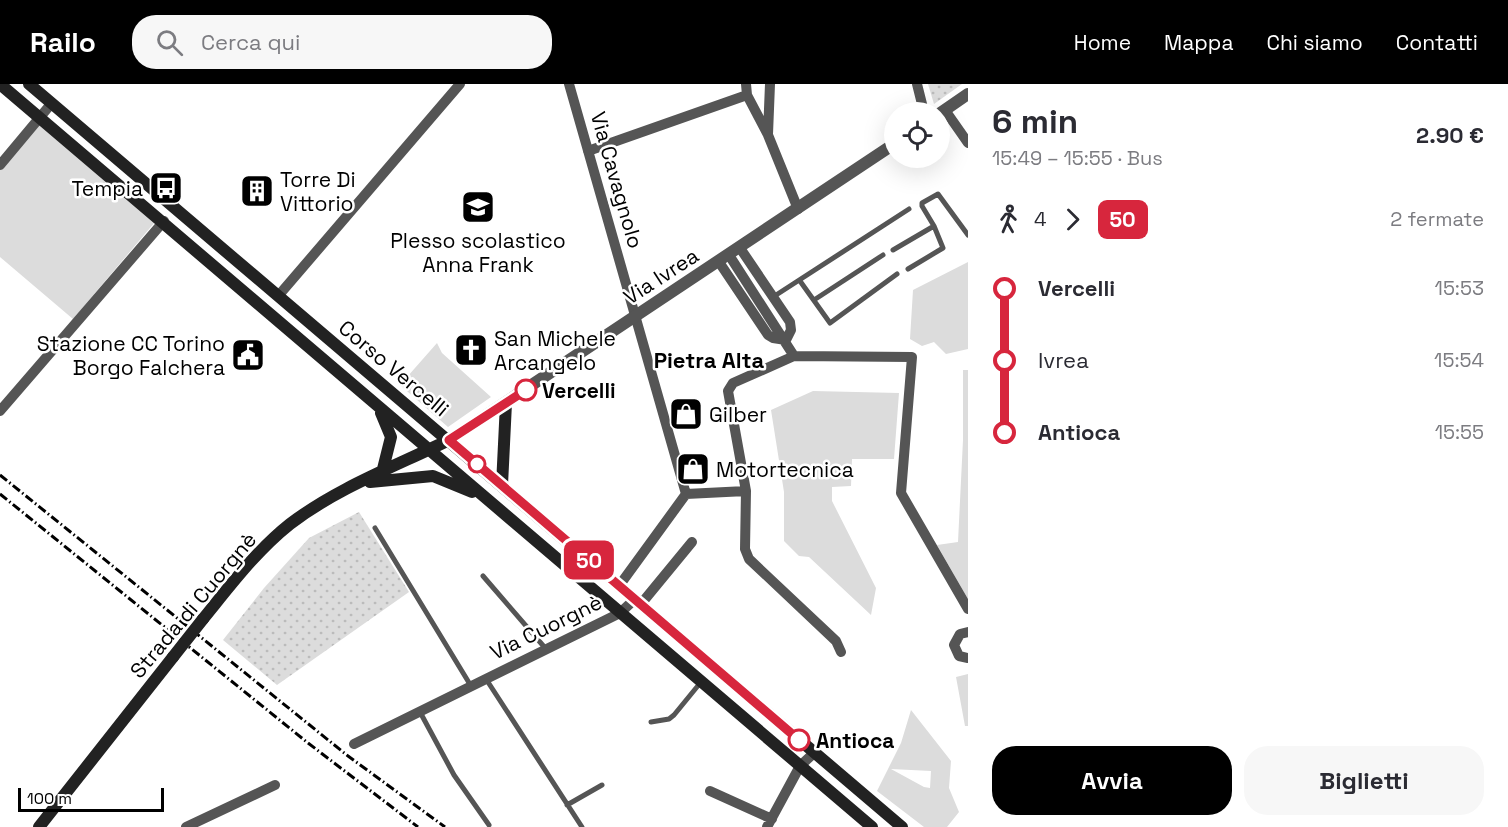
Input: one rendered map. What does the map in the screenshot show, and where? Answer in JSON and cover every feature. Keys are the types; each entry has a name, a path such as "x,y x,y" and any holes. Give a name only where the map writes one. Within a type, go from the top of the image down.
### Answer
{"main road":[{"name":"Corso Vercelli","path":"0,84 164,221 872,827"},
{"name":"Corso Vercelli","path":"29,84 902,827"},
{"path":"374,402 386,422 391,437 382,473"},
{"path":"502,485 506,403"},
{"name":"Strada di Cuorgnè","path":"39,827 203,619 255,557 283,530 320,504 449,440"},
{"path":"363,482 433,476 490,501"}],"street":[{"path":"279,295 460,84"},
{"name":"Via Cavagnolo","path":"569,84 686,494"},
{"path":"768,135 770,84"},
{"path":"917,84 922,102"},
{"path":"588,151 747,89 798,209"},
{"path":"950,106 968,94"},
{"path":"0,165 51,104"},
{"path":"950,122 968,143"},
{"name":"Via Ivrea","path":"449,440 884,151"},
{"path":"0,411 164,221"},
{"path":"729,255 773,297 790,322 791,330 786,340"},
{"path":"729,255 768,335 786,340"},
{"path":"786,340 794,356"},
{"path":"841,652 836,641 746,555 746,491 728,391 729,387 794,356 912,357 901,493 968,609"},
{"path":"619,585 686,494 746,491"},
{"name":"Via Cuorgnè","path":"354,744 620,613 638,601 692,542"},
{"path":"966,629 957,637 954,649 959,656 968,658"},
{"path":"710,790 770,823 800,766 814,753"},
{"path":"186,827 276,785"}],"lane":[{"path":"908,269 943,248 922,203 940,195 968,235"},
{"path":"773,297 909,209"},
{"path":"893,250 934,226"},
{"path":"814,300 883,255"},
{"path":"800,281 830,323 897,274"},
{"path":"375,528 471,686"},
{"path":"483,576 546,649"},
{"path":"486,679 582,827"},
{"path":"651,722 674,716 701,682"},
{"path":"420,712 454,774 489,825"},
{"path":"567,805 602,785"}],"shaded area":[{"path":"928,84 962,84 937,102 933,102"},
{"path":"39,124 155,222 73,319 0,257 0,170"},
{"path":"968,262 968,349 946,354 934,342 922,346 910,339 913,290"},
{"path":"437,343 442,353 491,397 448,427 400,385"},
{"path":"963,370 968,370 968,599 937,545 958,542 963,440"},
{"path":"813,391 899,393 894,459 852,459 851,486 832,487 832,501 876,588 871,615 809,557 799,556 784,541 784,492 771,410"},
{"path":"359,512 409,592 277,685 223,640 264,588 309,538"},
{"path":"968,674 968,726 965,726 956,677"},
{"path":"911,710 951,761 949,788 959,812 947,827 924,827 877,791 901,743","holes":["891,769 931,771 930,788"]}],"railway":[{"path":"0,475 348,756 445,827"},
{"path":"0,494 308,743 418,827"}],"bus line":[{"name":"50","path":"526,390 449,440 799,740"}],"place":[{"name":"Tempia","path":"166,188"},
{"name":"Torre Di Vittorio","path":"257,191"},
{"name":"Plesso scolastico Anna Frank","path":"478,207"},
{"name":"San Michele Arcangelo","path":"471,350"},
{"name":"Stazione CC Torino Borgo Falchera","path":"248,355"},
{"name":"Vercelli","path":"526,390"},
{"name":"Gilber","path":"686,414"},
{"name":"Motortecnica","path":"693,469"},
{"name":"Antioca","path":"799,740"}],"district":[{"name":"Pietra Alta","path":"709,360"}]}
